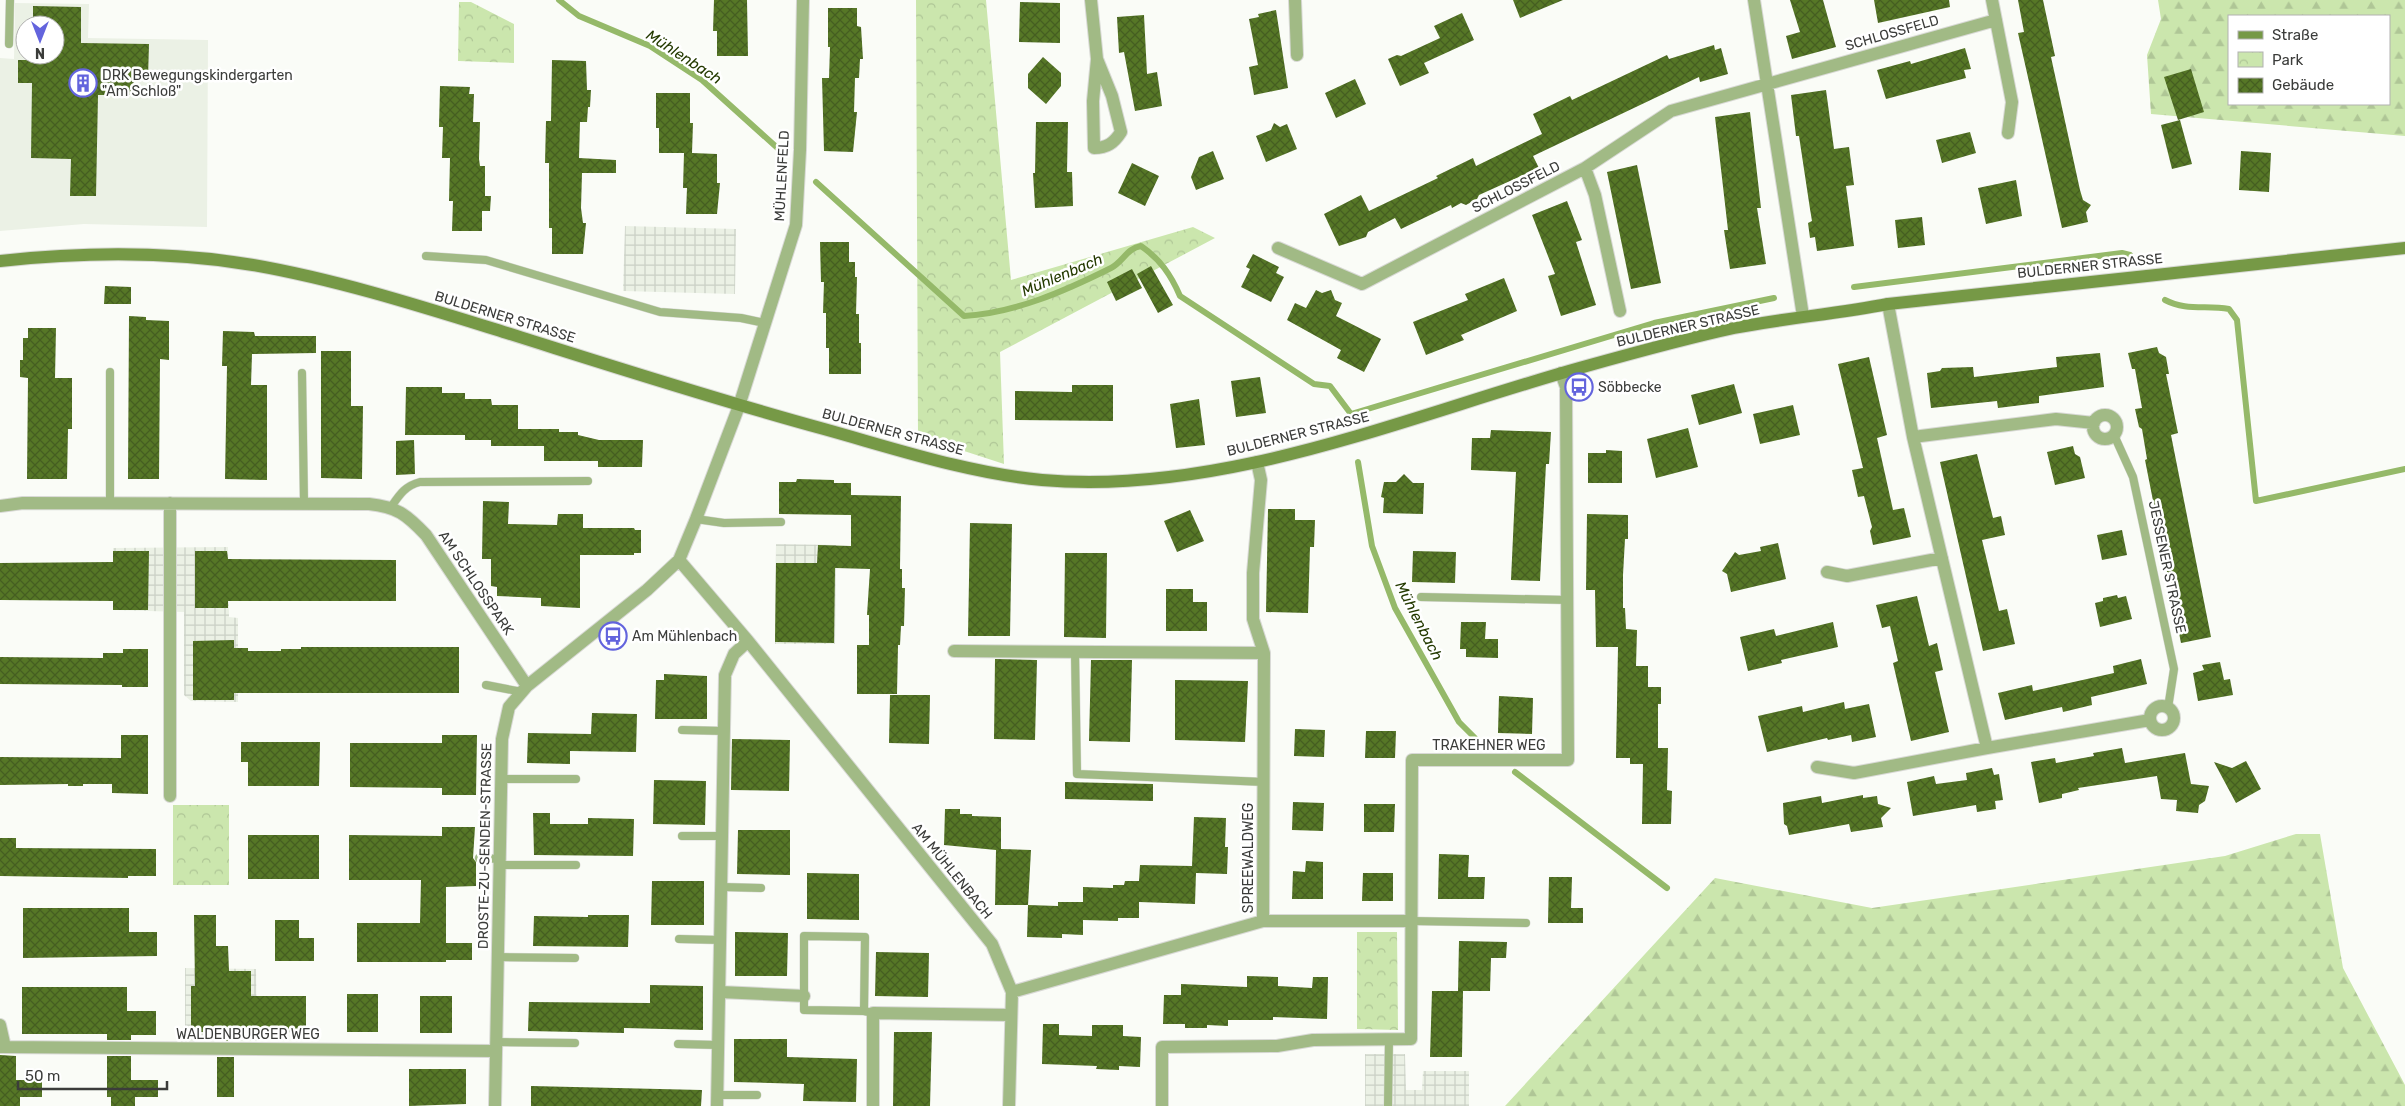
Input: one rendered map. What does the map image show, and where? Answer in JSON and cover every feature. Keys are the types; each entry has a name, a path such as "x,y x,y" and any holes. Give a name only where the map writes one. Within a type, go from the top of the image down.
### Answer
{"street":[{"name":"MÜHLENFELD","path":"739,406 796,225 800,150 802,0"},
{"path":"1091,0 1097,58 1093,101 1094,148 1103,148 1115,142 1121,132 1112,96 1097,58"},
{"path":"1294,0 1297,55"},
{"path":"1754,0 1803,316"},
{"path":"1992,0 2012,102 2008,134"},
{"name":"SCHLOSSFELD","path":"1278,248 1362,284 1586,168 1671,111 1996,20"},
{"path":"1586,168 1595,195 1620,311"},
{"name":"BULDERNER STRASSE","path":"0,261 62,254 167,256 247,264 309,276 408,303 739,406 946,463 1044,480 1096,482 1175,476 1257,462 1319,446 1562,373 1732,328 1803,316 1843,313 1888,304 2405,248"},
{"path":"1888,304 1913,436 1987,748"},
{"name":"TRAKEHNER WEG","path":"1162,1106 1162,1047 1277,1046 1313,1040 1411,1039 1412,760 1568,760 1566,388 1562,373"},
{"name":"DROSTE-ZU-SENDEN-STRASSE","path":"495,1106 502,739 509,707 525,689 646,590 678,560 696,519 739,406"},
{"name":"JESSENER STRASSE","path":"1913,436 2056,419 2094,423 2101,415 2111,416 2117,425 2114,435"},
{"path":"2094,423 2095,434 2099,437 2104,439 2114,435"},
{"name":"SPREEWALDWEG","path":"1012,992 1263,921 1264,653 1253,619 1253,573 1261,480 1257,462"},
{"name":"AM SCHLOSSPARK","path":"0,506 23,503 110,502 304,503 391,506 408,516 426,535 525,689"},
{"path":"170,502 170,796"},
{"path":"1827,572 1847,576 1942,558"},
{"name":"AM MÜHLENBACH","path":"678,560 748,641 992,944 1012,992 1009,1106"},
{"path":"717,1100 725,675 734,654 748,641"},
{"path":"954,651 1264,653"},
{"path":"1817,767 1854,773 2150,720 2153,710 2163,706 2168,708"},
{"name":"JESSENER STRASSE","path":"2150,720 2156,729 2167,730 2174,722 2174,716 2168,708"},
{"path":"1263,921 1411,921"},
{"path":"720,992 804,996"},
{"path":"873,1106 869,1012 1011,1015"},
{"path":"0,1025 3,1047"},
{"name":"WALDENBURGER WEG","path":"3,1047 496,1046"}],"lane":[{"path":"9,44 10,0"},
{"path":"426,256 486,260 660,312 741,318 765,323"},
{"path":"110,372 110,502"},
{"path":"302,373 304,503"},
{"name":"JESSENER STRASSE","path":"2114,435 2133,477 2174,669 2168,708"},
{"path":"391,506 402,491 410,485 420,482 588,481"},
{"path":"696,519 724,523 781,522"},
{"path":"1421,597 1568,600"},
{"path":"1075,652 1077,774 1264,782"},
{"path":"486,685 525,689"},
{"path":"682,730 724,731"},
{"path":"502,779 576,779"},
{"path":"682,836 722,836"},
{"path":"479,858 500,862 576,865"},
{"path":"722,888 761,888"},
{"path":"1411,921 1526,923"},
{"path":"804,936 865,937 869,1012 804,1010 804,936"},
{"path":"679,939 721,940"},
{"path":"497,957 575,958"},
{"path":"1388,1106 1389,1039"},
{"path":"496,1046 575,1043"},
{"path":"678,1044 718,1045"},
{"path":"717,1100 757,1095"}],"shaded area":[{"path":"15,3 89,4 88,38 208,40 207,227 84,224 0,231 0,58 14,59"},
{"path":"625,226 736,229 735,294 623,291"},
{"path":"776,544 836,545 835,644 775,644"},
{"path":"228,547 229,617 238,618 238,702 191,701 184,695 184,612 113,610 113,548"},
{"path":"185,968 256,969 257,1041 185,1041"},
{"path":"1365,1054 1405,1054 1406,1090 1422,1090 1423,1071 1469,1071 1469,1106 1365,1106"}],"green space":[{"path":"916,0 986,0 1011,280 1193,227 1215,238 1000,352 1004,464 918,436"},
{"path":"2158,0 2405,0 2405,136 2151,114 2147,55 2161,19"},
{"path":"459,2 471,2 514,24 514,63 458,61"},
{"path":"173,805 229,805 229,885 173,885"},
{"path":"2296,834 2320,834 2343,968 2405,1085 2405,1106 1505,1106 1715,878 1872,908 2225,856"},
{"path":"1357,932 1397,932 1398,1030 1357,1029"}],"building":[{"path":"714,0 747,0 748,56 717,56 717,31 713,31"},
{"path":"1513,0 1563,0 1520,18"},
{"path":"1790,0 1823,0 1836,47 1792,59 1786,36 1800,32"},
{"path":"1874,0 1949,0 1950,7 1878,23"},
{"path":"2018,0 2043,0 2055,56 2051,57 2080,190 2083,200 2091,205 2086,212 2088,222 2062,228 2018,33 2024,32"},
{"path":"1020,2 1060,3 1060,43 1019,42"},
{"name":"DRK Bewegungskindergarten \"Am Schloß\"","path":"33,6 81,7 81,43 149,44 148,78 134,78 134,95 98,95 96,196 70,196 71,159 31,158 32,83 18,83 18,65 65,65 65,15 33,15"},
{"path":"828,8 857,8 857,26 861,27 863,59 860,59 859,78 855,78 854,112 857,112 853,152 824,151 822,78 829,78"},
{"path":"1276,10 1288,88 1254,95 1249,67 1258,65 1249,19 1259,17 1258,14"},
{"path":"1462,13 1474,40 1424,63 1429,73 1400,86 1388,59 1397,55 1401,56 1440,38 1434,26"},
{"path":"1144,15 1147,74 1157,72 1162,106 1135,111 1124,52 1119,53 1117,17"},
{"path":"1714,45 1715,50 1721,48 1728,74 1700,82 1699,77 1533,156 1539,168 1479,195 1477,199 1466,205 1461,203 1452,208 1451,205 1401,229 1395,218 1368,232 1366,237 1339,246 1324,214 1361,195 1369,211 1438,178 1436,176 1473,158 1476,166 1542,134 1533,114 1570,96 1572,100 1667,55 1669,59"},
{"path":"1965,48 1971,69 1964,70 1966,78 1886,99 1877,70 1910,61 1911,64"},
{"path":"1043,57 1061,73 1061,86 1046,104 1028,88 1028,74"},
{"path":"552,60 586,61 587,90 591,90 590,107 588,107 587,122 580,122 579,158 616,160 616,173 582,173 581,208 583,223 586,223 583,254 552,254 552,228 549,228 549,163 545,163 546,121 551,121"},
{"path":"2191,69 2204,112 2178,120 2164,77"},
{"path":"1355,79 1366,104 1336,118 1325,93"},
{"path":"440,86 470,87 469,94 474,94 473,122 480,122 479,159 480,166 485,166 485,196 491,196 490,211 482,211 482,231 452,231 453,201 449,201 450,158 442,158 443,127 439,127"},
{"path":"1826,90 1834,149 1849,147 1854,185 1846,186 1854,246 1817,251 1815,237 1810,238 1808,223 1812,221 1799,136 1796,136 1791,95"},
{"path":"656,93 690,93 690,123 693,123 692,153 717,154 717,183 720,183 717,214 686,214 687,188 683,188 684,153 659,153 659,128 656,128"},
{"path":"1750,112 1761,208 1757,208 1766,264 1730,269 1724,230 1728,230 1715,117"},
{"path":"2180,120 2192,164 2172,169 2161,125"},
{"path":"1036,122 1068,122 1067,172 1072,172 1073,206 1035,208 1033,173 1035,173"},
{"path":"1274,123 1280,127 1287,124 1297,149 1266,162 1256,136 1271,130"},
{"path":"1970,132 1976,153 1942,163 1936,140"},
{"path":"1213,151 1224,179 1196,190 1191,177 1199,157"},
{"path":"2241,151 2271,153 2269,192 2239,190"},
{"path":"1132,163 1159,176 1145,206 1118,193"},
{"path":"1637,165 1661,283 1631,289 1607,172"},
{"path":"2016,180 2022,216 1986,224 1978,188"},
{"path":"1567,201 1582,240 1576,242 1596,305 1561,316 1548,276 1555,274 1532,215"},
{"path":"1922,217 1925,245 1898,248 1895,220"},
{"path":"820,242 849,242 849,262 855,262 855,277 857,277 856,314 859,314 861,374 829,374 829,348 826,348 826,313 823,313 824,282 821,282"},
{"path":"1253,254 1279,267 1276,273 1284,277 1271,302 1241,287 1250,269 1246,267"},
{"path":"1151,266 1173,305 1158,313 1137,274"},
{"path":"1132,269 1142,288 1116,301 1107,282"},
{"path":"1504,278 1517,311 1461,335 1464,340 1426,355 1413,322 1468,300 1465,294"},
{"path":"105,286 131,287 131,304 104,304"},
{"path":"1316,290 1322,293 1331,290 1335,300 1342,303 1336,316 1381,339 1364,372 1337,358 1341,350 1287,320 1295,303 1306,308"},
{"path":"129,316 146,317 146,320 169,321 169,360 160,359 159,479 128,479"},
{"path":"28,328 56,328 55,378 72,378 72,429 68,429 67,479 27,479 28,378 20,377 20,360 23,360 23,338 28,338"},
{"path":"223,331 254,332 255,336 316,336 316,353 252,354 251,385 267,385 267,480 225,479 227,366 222,366"},
{"path":"2157,347 2159,353 2166,357 2169,374 2166,374 2178,433 2171,435 2211,637 2181,643 2145,460 2147,459 2142,429 2139,427 2135,409 2142,408 2135,369 2132,369 2128,353"},
{"path":"321,351 351,351 351,406 363,406 362,479 321,478"},
{"path":"2100,353 2104,387 2039,396 2039,403 1998,408 1997,401 1931,408 1927,373 1940,371 1942,368 1973,367 1974,377 2057,367 2056,357"},
{"path":"1869,357 1887,435 1877,438 1893,510 1904,508 1911,537 1873,545 1870,531 1872,527 1864,496 1858,497 1852,470 1863,468 1838,364"},
{"path":"1260,377 1266,413 1236,417 1231,381"},
{"path":"1734,384 1742,413 1699,425 1691,395"},
{"path":"1072,385 1113,385 1113,421 1015,420 1015,391 1072,392"},
{"path":"406,387 442,387 442,393 465,393 465,399 491,399 492,405 518,405 518,429 559,429 559,432 578,432 578,435 599,440 643,440 642,467 598,467 598,461 544,461 544,446 491,446 491,440 465,440 465,435 405,435"},
{"path":"1199,399 1205,445 1176,448 1170,404"},
{"path":"1793,405 1800,435 1760,444 1753,414"},
{"path":"1688,428 1698,467 1656,478 1647,439"},
{"path":"1491,430 1551,432 1549,464 1546,464 1540,581 1511,580 1516,472 1471,470 1472,438 1490,438"},
{"path":"414,440 415,474 396,475 396,441"},
{"path":"2073,446 2075,454 2080,457 2085,478 2055,485 2047,452"},
{"path":"1606,450 1622,451 1622,483 1588,483 1588,453 1606,453"},
{"path":"1977,454 1993,518 2001,516 2005,535 1982,540 1999,611 2007,609 2015,644 1983,651 1940,462"},
{"path":"1404,474 1413,483 1424,483 1423,514 1383,513 1384,498 1381,497 1384,482 1396,482"},
{"path":"797,479 834,480 834,483 851,483 851,495 901,496 900,569 902,569 902,588 905,588 904,626 901,626 900,645 898,645 897,694 857,694 857,645 869,645 869,615 867,615 870,569 835,568 834,643 775,642 776,563 817,563 818,545 851,546 851,515 779,514 779,482 796,482"},
{"path":"483,501 509,502 508,524 557,525 558,514 583,514 583,528 634,528 635,530 641,530 641,553 634,553 634,555 580,555 580,608 541,606 541,598 497,596 497,587 491,586 491,559 482,559"},
{"path":"1268,509 1295,509 1295,520 1315,520 1314,547 1310,547 1308,613 1266,612"},
{"path":"1190,510 1204,541 1177,552 1164,521"},
{"path":"1587,514 1628,515 1628,539 1625,539 1623,575 1623,608 1625,608 1626,629 1637,630 1636,666 1648,666 1648,687 1661,687 1661,704 1658,704 1658,748 1668,748 1667,790 1672,791 1671,824 1642,824 1643,764 1630,764 1630,758 1616,758 1618,647 1596,647 1595,590 1586,590"},
{"path":"970,523 1012,524 1010,636 968,636"},
{"path":"2122,530 2127,555 2102,560 2097,535"},
{"path":"1778,543 1786,579 1731,592 1727,574 1722,571 1735,552 1739,555 1761,551 1760,547"},
{"path":"113,551 149,551 148,610 113,610 113,601 0,600 0,563 113,562"},
{"path":"195,551 227,551 228,559 396,560 396,601 228,601 228,608 195,608"},
{"path":"1413,551 1456,552 1455,583 1412,582"},
{"path":"1065,553 1107,553 1106,638 1064,637"},
{"path":"1166,589 1193,589 1193,602 1207,602 1207,631 1166,631"},
{"path":"2117,595 2118,598 2126,596 2132,619 2100,627 2095,603 2103,601 2103,598"},
{"path":"1917,596 1929,646 1937,643 1943,670 1935,672 1949,732 1911,741 1893,663 1898,661 1890,626 1882,628 1876,605"},
{"path":"1461,622 1486,622 1485,639 1498,639 1498,658 1466,657 1466,649 1460,649"},
{"path":"1833,622 1838,647 1781,660 1782,663 1748,671 1740,637 1774,629 1776,636"},
{"path":"234,640 234,648 248,648 248,651 281,651 281,649 301,649 301,647 459,647 459,693 234,693 234,700 193,700 193,641"},
{"path":"123,649 148,649 148,687 0,684 0,657 103,658 103,653 123,653"},
{"path":"995,659 1037,660 1035,740 994,739"},
{"path":"2141,659 2147,684 2091,697 2092,705 2063,712 2062,707 2005,720 1998,693 2032,685 2033,691 2114,673 2113,666"},
{"path":"1091,660 1132,660 1130,742 1089,741"},
{"path":"2220,662 2224,680 2230,679 2233,695 2198,701 2193,673 2204,670 2202,665"},
{"path":"664,674 707,676 707,719 655,719 656,680 664,680"},
{"path":"1175,680 1248,681 1245,742 1175,740"},
{"path":"890,695 930,695 929,744 889,743"},
{"path":"1499,696 1533,698 1532,734 1498,733"},
{"path":"1844,702 1845,709 1869,704 1876,737 1852,742 1851,735 1828,740 1827,738 1767,752 1758,716 1802,706 1803,712"},
{"path":"592,713 637,714 636,752 570,751 570,764 527,763 528,733 591,734"},
{"path":"1295,729 1325,730 1324,757 1294,756"},
{"path":"1366,731 1396,731 1395,758 1365,758"},
{"path":"121,735 148,735 148,794 112,793 112,784 83,784 83,786 68,786 68,784 0,785 0,757 121,758"},
{"path":"442,735 477,735 476,795 442,795 442,788 350,787 350,743 442,743"},
{"path":"732,739 790,740 789,791 731,790"},
{"path":"241,742 320,742 319,786 248,786 248,762 241,762"},
{"path":"2122,748 2125,763 2185,753 2191,784 2209,786 2205,801 2199,805 2198,813 2176,811 2177,800 2161,799 2157,776 2078,788 2079,790 2062,794 2062,798 2039,803 2031,762 2055,758 2056,763 2094,756 2093,753"},
{"path":"2246,761 2261,789 2236,803 2214,762 2232,768"},
{"path":"1992,768 1994,775 1999,774 2003,800 1995,801 1996,809 1977,812 1976,805 1913,816 1907,782 1934,776 1936,784 1967,780 1966,773"},
{"path":"654,780 706,781 705,825 653,824"},
{"path":"1065,782 1153,784 1153,801 1065,799"},
{"path":"1863,795 1863,798 1877,796 1878,804 1891,808 1881,818 1883,827 1851,832 1849,824 1789,835 1787,826 1784,824 1783,803 1821,796 1822,803"},
{"path":"1293,802 1324,803 1323,831 1292,830"},
{"path":"1364,804 1395,804 1394,832 1364,832"},
{"path":"945,809 960,809 960,814 972,814 972,816 1001,817 1001,849 1031,850 1028,905 995,905 996,850 944,845"},
{"path":"533,813 550,813 550,824 588,824 588,818 634,819 633,856 534,855"},
{"path":"1194,817 1226,818 1225,847 1228,847 1227,874 1196,873 1195,904 1139,902 1139,918 1118,918 1118,921 1083,920 1083,935 1062,934 1062,938 1027,937 1028,905 1058,906 1058,902 1083,902 1083,887 1113,888 1113,885 1124,885 1125,881 1139,881 1140,865 1192,866"},
{"path":"442,827 475,827 473,858 476,862 476,886 446,887 446,943 472,943 472,960 446,960 446,962 357,962 357,923 420,923 421,880 349,880 349,835 442,836"},
{"path":"738,830 790,830 790,875 737,874"},
{"path":"248,835 319,835 319,879 248,879"},
{"path":"0,838 16,838 16,848 156,849 156,876 128,876 128,878 0,876"},
{"path":"1439,854 1469,855 1468,877 1485,877 1484,899 1438,899"},
{"path":"1306,861 1323,862 1323,899 1292,899 1293,871 1305,872"},
{"path":"807,873 859,874 859,920 807,919"},
{"path":"1363,873 1393,873 1393,901 1362,901"},
{"path":"1549,877 1572,877 1571,908 1583,908 1583,923 1548,923"},
{"path":"652,881 704,881 704,925 651,925"},
{"path":"23,908 129,908 129,932 157,932 157,956 23,958"},
{"path":"194,915 216,915 216,946 228,946 229,971 251,971 251,996 306,996 306,1032 234,1033 234,1041 217,1041 217,1032 191,1032 191,986 195,986"},
{"path":"588,915 629,915 628,947 533,946 534,916 588,917"},
{"path":"275,920 299,920 299,938 314,938 314,961 275,961"},
{"path":"735,932 788,933 787,976 735,976"},
{"path":"1459,941 1507,942 1506,958 1491,958 1490,991 1458,991"},
{"path":"876,952 929,953 928,997 875,996"},
{"path":"1247,976 1278,977 1278,986 1312,988 1313,977 1328,977 1327,1019 1273,1017 1273,1020 1228,1020 1228,1026 1207,1025 1207,1028 1185,1028 1185,1024 1163,1024 1164,995 1181,995 1181,984 1247,987"},
{"path":"650,985 703,986 703,1030 624,1028 624,1033 528,1031 529,1002 650,1003"},
{"path":"22,987 127,987 127,1011 156,1011 156,1035 131,1035 131,1040 107,1040 107,1034 22,1034"},
{"path":"1432,991 1463,991 1462,1057 1430,1057"},
{"path":"347,994 378,994 378,1032 347,1032"},
{"path":"420,996 452,996 452,1033 420,1033"},
{"path":"1043,1024 1059,1024 1059,1035 1092,1036 1092,1025 1123,1025 1123,1036 1141,1037 1140,1067 1119,1066 1119,1070 1096,1069 1097,1066 1042,1064"},
{"path":"894,1032 932,1032 930,1106 893,1106"},
{"path":"734,1039 787,1039 787,1057 857,1059 856,1102 803,1101 804,1084 734,1082"},
{"path":"0,1055 16,1056 16,1080 42,1080 42,1097 20,1097 20,1106 0,1106"},
{"path":"107,1056 131,1056 131,1080 158,1080 158,1097 135,1097 135,1106 111,1106 111,1097 107,1097"},
{"path":"217,1057 234,1057 234,1097 217,1097"},
{"path":"409,1069 466,1069 466,1104 409,1106"},
{"path":"531,1086 702,1090 701,1106 531,1106"}],"waterway":[{"name":"Mühlenbach","path":"559,0 579,16 650,46 702,80 783,153"},
{"name":"Mühlenbach","path":"816,182 964,316 1021,306 1058,293 1111,268 1132,249 1141,246 1154,256 1164,268 1180,296 1314,384 1330,386 1351,414 1352,420"},
{"path":"1854,287 2122,253 2130,255 2135,261"},
{"path":"1351,414 1654,323 1774,298"},
{"path":"2165,300 2188,307 2229,309 2237,320 2256,501 2405,469"},
{"name":"Mühlenbach","path":"1358,462 1372,546 1395,608 1459,722 1484,747"},
{"name":"Mühlenbach","path":"1515,772 1667,888"}],"place":[{"name":"DRK Bewegungskindergarten \"Am Schloß\"","path":"83,83"},
{"name":"Söbbecke","path":"1579,387"},
{"name":"Am Mühlenbach","path":"613,636"}]}
